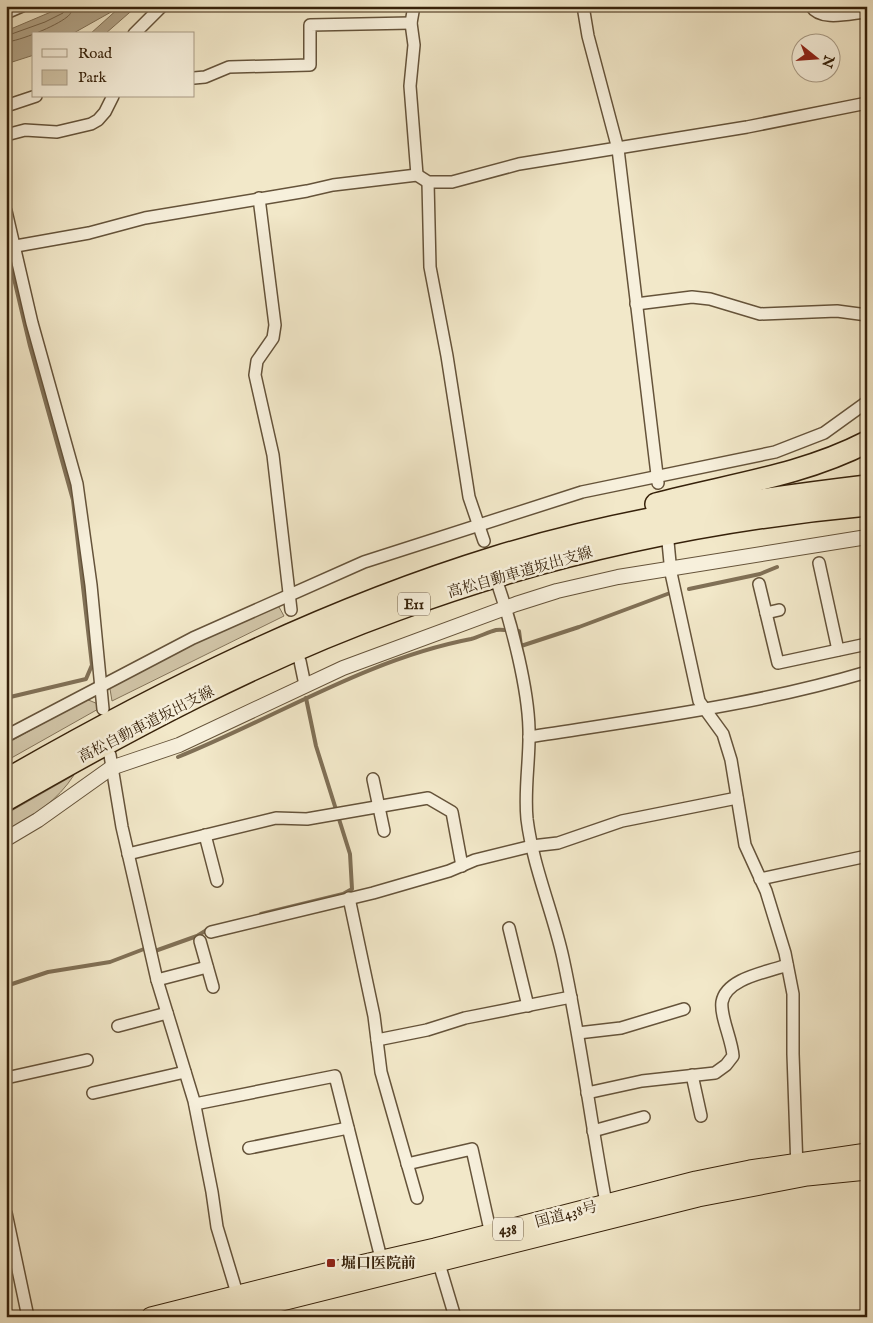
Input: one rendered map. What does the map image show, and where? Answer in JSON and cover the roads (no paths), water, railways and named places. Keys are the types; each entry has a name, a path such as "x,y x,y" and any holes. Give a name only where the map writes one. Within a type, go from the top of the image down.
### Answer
{"highway":[{"path":"491,549 635,510 803,469 858,447"},
{"name":"高松自動車道坂出支線","path":"6,780 158,696 245,654 491,549 757,499 861,496"},
{"name":"高松自動車道坂出支線","path":"6,800 158,717 246,673 320,640 396,610 503,574 627,542 861,496"},
{"name":"国道438号","path":"151,1317 240,1303 607,1212 698,1197 797,1170 867,1154"},
{"name":"国道438号","path":"797,1170 867,1170"},
{"name":"国道438号","path":"218,1317 240,1303"}],"street":[{"path":"6,13 22,6"},
{"path":"136,32 162,6"},
{"path":"414,6 411,23 414,45 410,86 417,175"},
{"path":"583,6 588,36 618,149 658,480"},
{"path":"812,6 814,11 824,15 867,12"},
{"path":"195,78 205,77 229,67 310,64 310,25 411,23"},
{"path":"6,106 32,97"},
{"path":"6,135 25,130 57,132 91,124 98,120 105,112 112,98"},
{"path":"16,246 89,233 145,218 333,185 417,175 428,182 452,182 519,164 747,127 867,103"},
{"path":"428,182 430,267 447,356 469,496 478,526 491,549"},
{"path":"259,198 275,325 273,338 257,361 255,376 274,455 291,610"},
{"path":"6,211 16,246 32,323 77,484 103,709"},
{"path":"636,304 692,296 710,298 760,314 837,311 867,315"},
{"path":"6,736 193,638 364,562 582,492 658,480 774,452 802,443 824,433 867,402"},
{"path":"6,839 38,820 111,762 179,745 305,685 381,654 506,608 557,591 670,567 867,537"},
{"path":"668,542 670,567 699,701 723,734 731,760 745,845 760,879 787,965 793,994 797,1170"},
{"path":"819,564 838,650"},
{"path":"759,584 778,662 867,644"},
{"path":"499,588 506,608 525,698 529,737 526,787 527,818 532,846 563,955 578,1032 607,1212"},
{"path":"766,613 779,610"},
{"path":"300,660 305,685"},
{"path":"529,737 805,690 867,672"},
{"path":"111,762 128,854 158,980 195,1104 217,1228 240,1303"},
{"path":"373,779 384,831"},
{"path":"128,854 276,818 307,819 428,798 452,812 462,866"},
{"path":"211,932 349,898 462,866 475,860 532,846 558,844 622,821 737,798"},
{"path":"206,835 217,881"},
{"path":"760,879 867,856"},
{"path":"349,898 374,1016 381,1072 417,1198"},
{"path":"508,928 528,1006"},
{"path":"200,941 213,987"},
{"path":"587,1093 642,1081 716,1073 733,1056 722,1002 727,991 736,983 787,965"},
{"path":"158,980 207,967"},
{"path":"377,1040 428,1030 465,1018 571,997"},
{"path":"578,1032 621,1028 684,1009"},
{"path":"118,1026 167,1013"},
{"path":"6,1078 87,1060"},
{"path":"93,1093 185,1072"},
{"path":"692,1075 701,1116"},
{"path":"195,1104 335,1076 384,1267"},
{"path":"593,1131 644,1117"},
{"path":"249,1148 348,1128"},
{"path":"407,1164 472,1149 493,1241"},
{"path":"6,1213 28,1317"},
{"path":"436,1255 454,1317"}],"water":[{"path":"65,6 137,6 107,32 92,32 120,7 76,32 32,32 32,56 6,64 6,31"}],"waterway":[{"path":"6,245 30,346 73,500 92,665 86,679 6,698"},
{"path":"689,589 760,574 777,567"},
{"path":"178,757 395,660 496,630 519,631 521,646 579,627 670,593"},
{"path":"261,914 343,894 352,889 350,854 316,746 306,698"},
{"path":"155,951 197,936 210,928"},
{"path":"6,986 48,972 110,962 144,949"}],"place":[{"name":"堀口医院前","path":"331,1263"}]}
